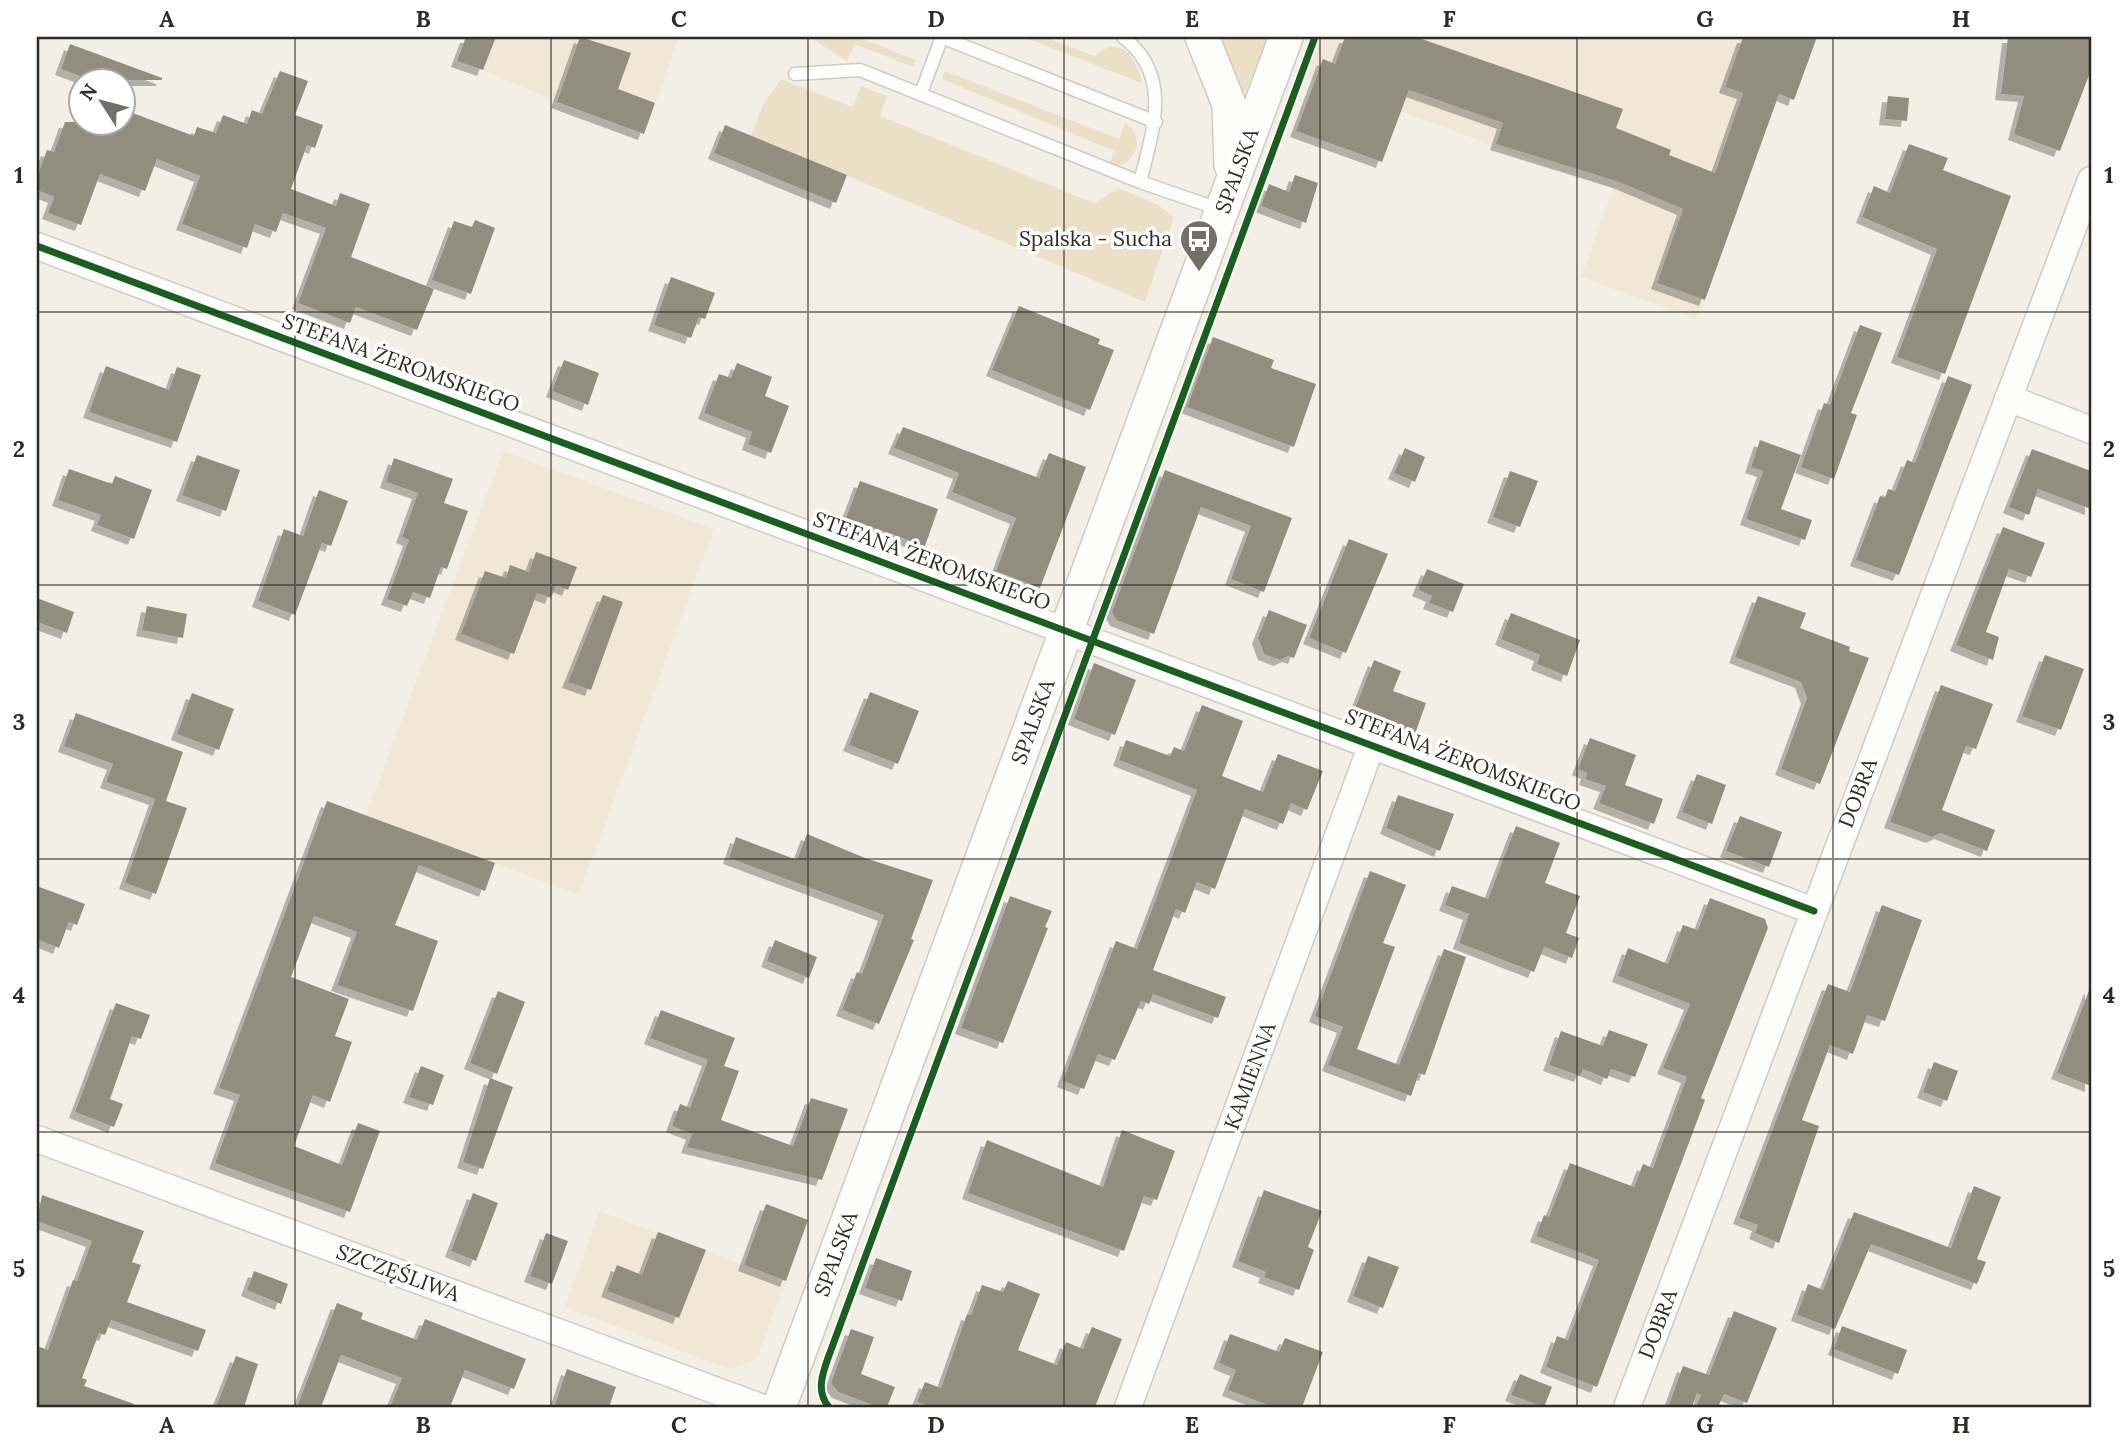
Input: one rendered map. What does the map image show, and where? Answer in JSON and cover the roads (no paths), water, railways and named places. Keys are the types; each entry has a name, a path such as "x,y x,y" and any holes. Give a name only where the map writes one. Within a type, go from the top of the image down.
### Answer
{"street":[{"path":"1202,37 1230,104 1227,199"},
{"name":"SPALSKA","path":"779,1407 1286,37"},
{"name":"DOBRA","path":"1627,1407 2091,180"},
{"name":"STEFANA ŻEROMSKIEGO","path":"37,246 1814,911"},
{"path":"2008,398 2091,430"},
{"name":"KAMIENNA","path":"1128,1407 1372,744"},
{"name":"SZCZĘŚLIWA","path":"37,1139 760,1407"}],"lane":[{"path":"920,93 941,37 1156,122"},
{"path":"1123,37 1140,49 1154,79 1156,122 1140,182"},
{"path":"795,74 860,70 1140,182 1227,199"}],"place":[{"name":"Spalska - Sucha","path":"1199,273"}]}
